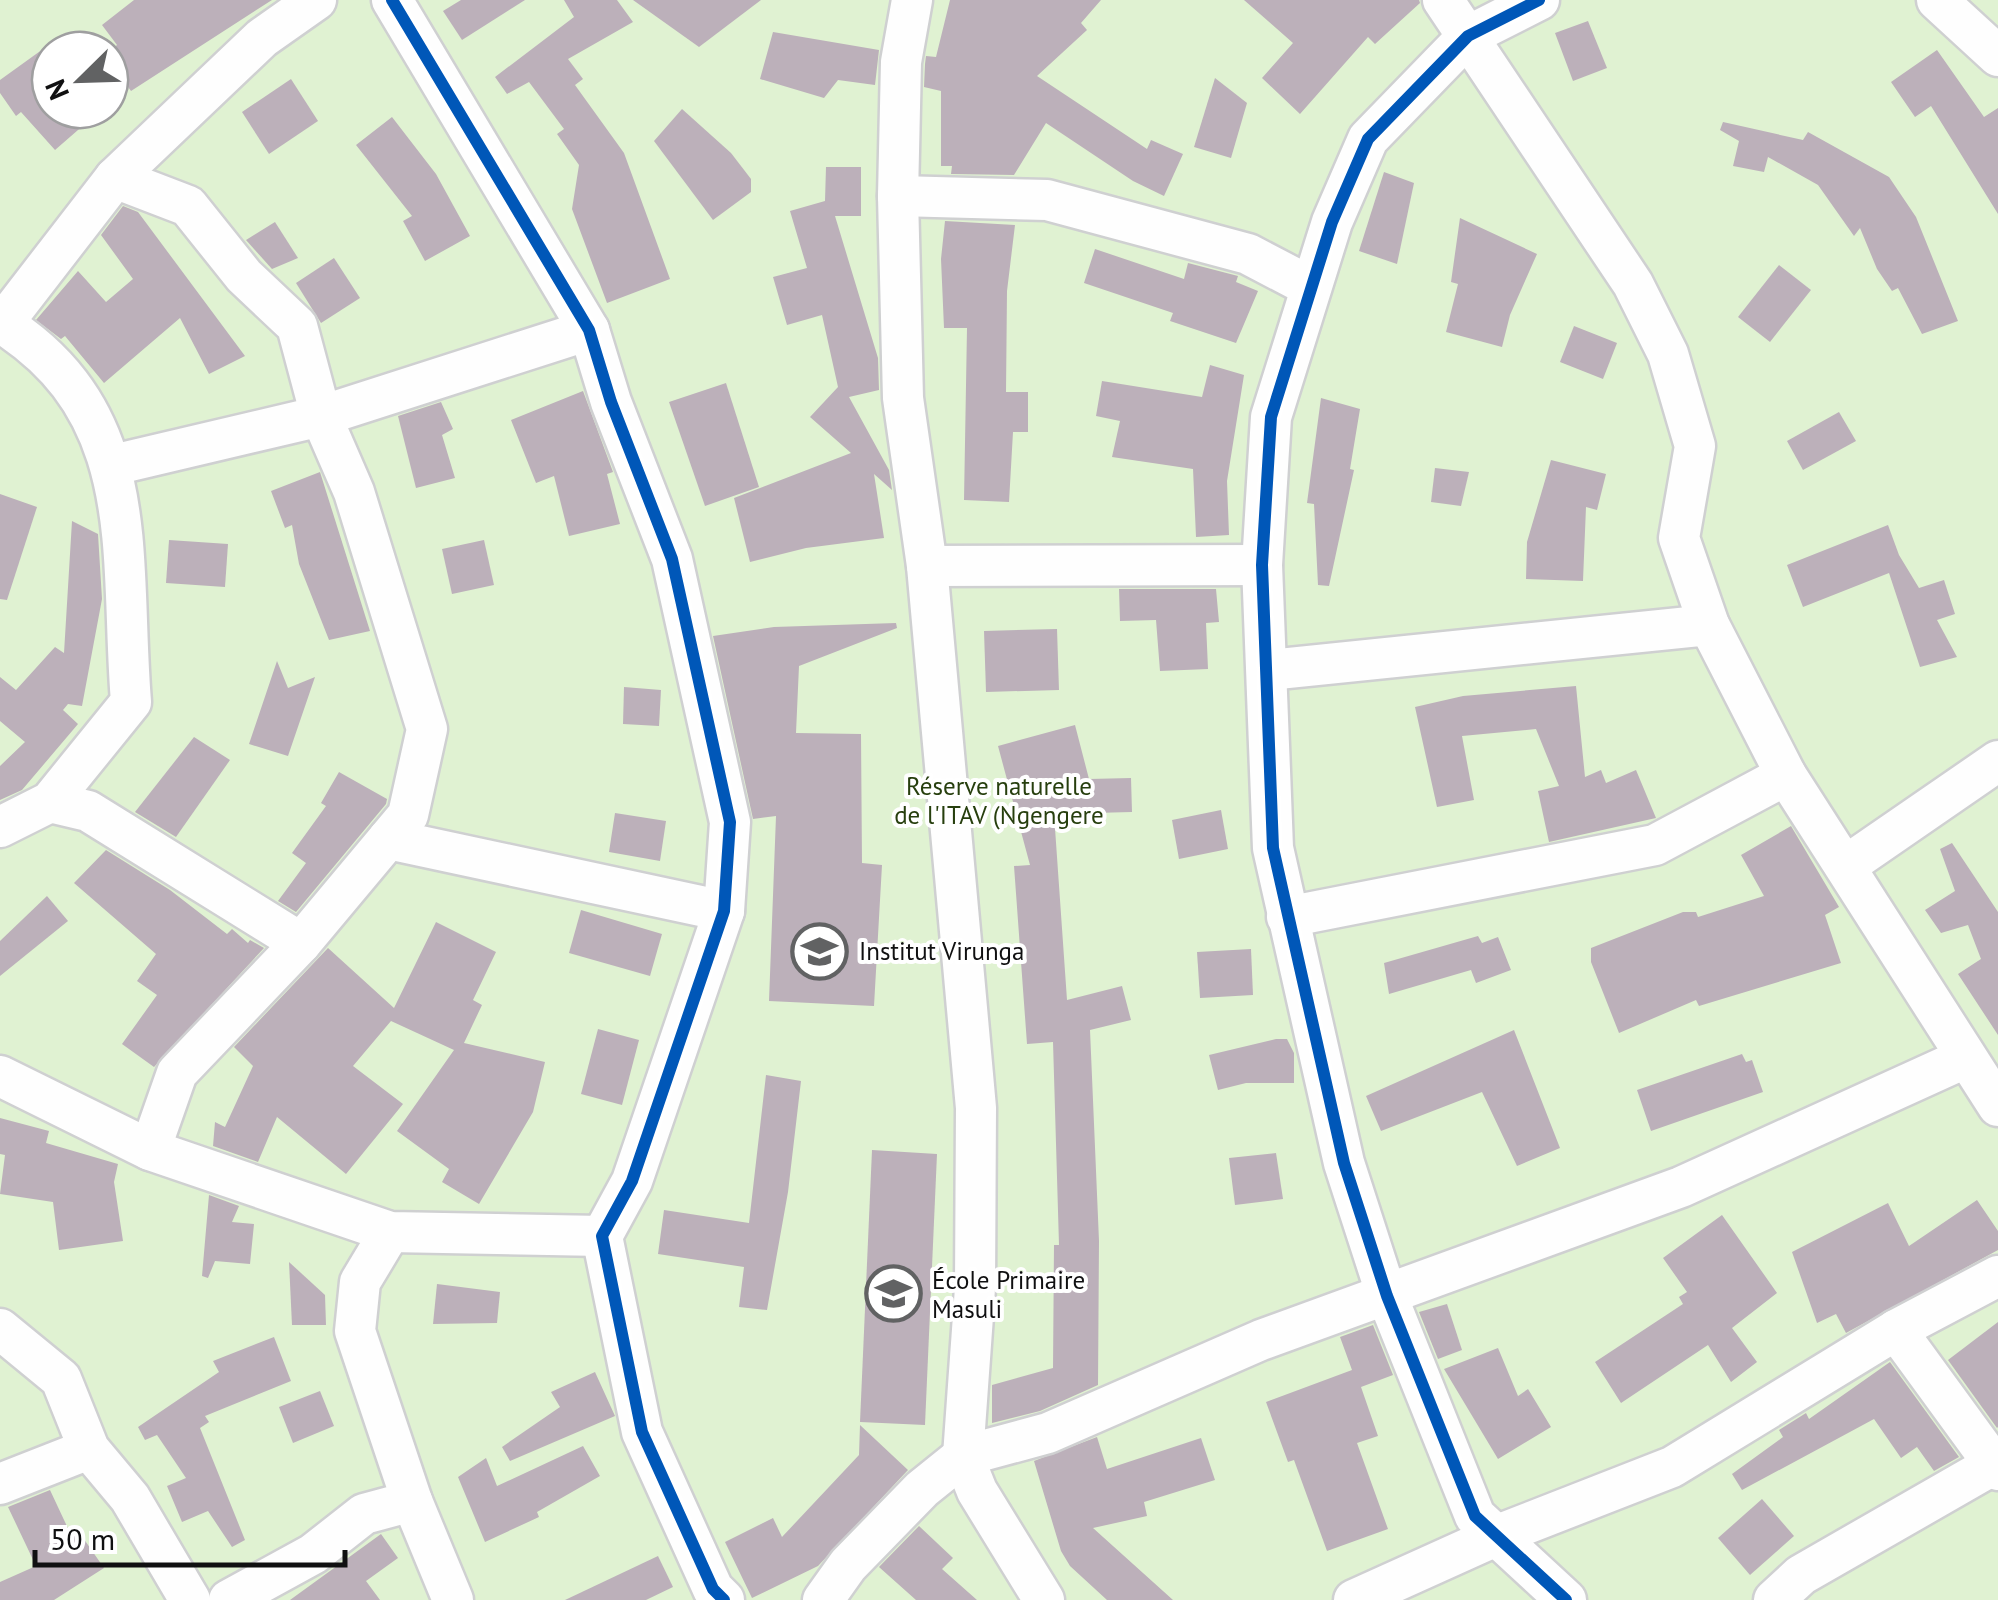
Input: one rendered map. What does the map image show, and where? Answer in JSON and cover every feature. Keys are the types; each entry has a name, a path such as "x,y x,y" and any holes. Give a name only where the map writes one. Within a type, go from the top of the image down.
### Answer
{"street":[{"path":"0,827 50,802 131,702 125,634 128,568 113,465 74,385 1,322 115,178 262,38 316,0"},
{"path":"392,0 589,330 611,402 672,559 730,822 724,911 632,1181 602,1236 642,1432 713,1589 724,1600"},
{"path":"912,0 901,62 898,196 903,398 927,566 976,1108 976,1288 962,1456 978,1492 1044,1600"},
{"path":"1443,0 1632,284 1668,354 1695,446 1679,538 1709,626 1786,775 1998,1106"},
{"path":"1539,0 1468,36 1368,139 1332,222 1271,417 1262,566 1273,848 1344,1163 1388,1296 1476,1516 1566,1600"},
{"path":"1945,2 1998,56"},
{"path":"115,178 188,206 244,276 297,326 321,416 354,492 427,729 408,815 301,943 177,1073 150,1150"},
{"path":"898,196 1048,200 1215,244 1311,287"},
{"path":"113,465 321,416 589,330"},
{"path":"927,566 1262,566"},
{"path":"1268,670 1709,626"},
{"path":"1847,866 1998,761"},
{"path":"1287,917 1655,844 1786,775"},
{"path":"50,802 88,810 301,943"},
{"path":"388,839 724,911"},
{"path":"823,1600 848,1565 922,1489 962,1456 1048,1433 1261,1340 1681,1187 1965,1058"},
{"path":"0,1076 150,1150 390,1232 602,1236"},
{"path":"390,1232 360,1282 355,1331 412,1501 453,1600"},
{"path":"1354,1600 1498,1535 1672,1467 1896,1330 1998,1276"},
{"path":"0,1329 61,1379 89,1449 130,1498 190,1600"},
{"path":"1774,1600 1801,1575 1995,1468 1896,1330"},
{"path":"0,1484 89,1449"},
{"path":"229,1600 313,1554 364,1514 412,1501"}],"green space":[{"name":"Réserve naturelle de l'ITAV (Ngengere","path":"0,0 1998,0 1998,1600 0,1600"}],"building":[{"path":"134,0 272,0 131,91 130,30 106,30 102,25"},
{"path":"461,0 525,0 462,40 443,11"},
{"path":"564,0 617,0 633,22 568,59 583,79 575,85 624,153 670,279 607,303 572,209 579,165 557,134 564,129 529,82 507,94 495,77 574,17"},
{"path":"633,0 761,0 699,47"},
{"path":"950,0 1101,0 1081,23 1087,30 1037,76 1147,149 1151,140 1183,154 1164,196 1133,181 1046,123 1014,175 951,174 952,166 941,166 941,91 924,87 925,64 926,56 936,57"},
{"path":"1244,0 1420,3 1375,44 1368,37 1300,114 1262,78 1293,43"},
{"path":"1588,21 1607,68 1573,81 1555,33"},
{"path":"773,32 879,50 875,85 838,80 824,98 760,79"},
{"path":"1937,50 1984,117 1998,108 1998,214 1931,106 1915,117 1891,82"},
{"path":"30,58 30,122 21,112 16,116 0,93 0,80"},
{"path":"1215,78 1247,103 1231,158 1194,147"},
{"path":"291,79 318,121 269,154 242,112"},
{"path":"682,109 731,153 751,179 751,192 713,220 654,141"},
{"path":"392,117 436,174 470,236 425,261 403,221 412,216 356,145"},
{"path":"1723,122 1803,140 1808,132 1889,177 1916,217 1958,321 1922,334 1898,288 1892,291 1877,269 1860,228 1854,236 1818,185 1768,157 1764,172 1733,166 1739,141 1720,130"},
{"path":"37,130 78,130 55,150"},
{"path":"826,167 861,167 861,216 835,216 878,358 879,390 849,397 889,470 892,490 874,474 884,538 806,548 750,562 734,498 851,453 810,417 838,387 822,315 787,325 773,277 807,268 790,211 825,201"},
{"path":"1384,172 1414,183 1397,264 1359,251"},
{"path":"123,206 138,212 245,356 209,374 180,318 104,383 65,336 61,339 36,320 78,271 106,302 133,279 101,235"},
{"path":"1460,218 1537,254 1510,315 1502,347 1446,332 1458,284 1451,282"},
{"path":"945,221 1015,225 1007,291 1006,392 1028,392 1028,432 1013,432 1009,502 964,500 967,328 944,328 941,259"},
{"path":"275,222 298,258 272,269 246,240"},
{"path":"1095,249 1184,279 1188,263 1238,276 1236,282 1258,291 1236,343 1170,321 1173,313 1084,283"},
{"path":"334,258 360,298 321,323 296,283"},
{"path":"1779,265 1811,290 1770,342 1738,317"},
{"path":"1574,326 1617,343 1603,379 1560,362"},
{"path":"1210,365 1244,375 1227,481 1229,535 1196,537 1193,469 1112,457 1120,421 1096,416 1102,381 1202,397"},
{"path":"726,383 759,487 705,506 669,402"},
{"path":"583,391 613,472 607,474 620,524 569,536 554,476 536,483 511,420"},
{"path":"1321,398 1360,409 1350,469 1354,470 1329,586 1318,585 1314,504 1307,503"},
{"path":"441,402 453,429 442,435 455,478 416,488 398,416"},
{"path":"1839,412 1856,441 1803,470 1787,441"},
{"path":"1551,460 1606,474 1597,510 1586,507 1583,581 1526,579 1527,542"},
{"path":"1435,468 1469,472 1461,506 1431,502"},
{"path":"320,472 370,631 329,640 299,564 292,525 285,528 271,491"},
{"path":"0,494 37,507 7,600 0,599"},
{"path":"72,521 98,534 102,599 82,706 68,704 63,710 78,724 22,790 0,800 0,766 25,742 0,721 0,677 16,690 55,647 64,653"},
{"path":"1888,525 1899,555 1919,588 1944,580 1955,614 1937,620 1957,657 1920,667 1889,573 1803,607 1787,565"},
{"path":"169,540 228,544 225,587 166,583"},
{"path":"484,540 494,585 452,594 442,549"},
{"path":"1119,589 1216,589 1219,622 1206,623 1208,669 1160,671 1156,620 1120,621"},
{"path":"896,623 897,628 799,666 796,733 861,734 862,863 882,865 874,1006 769,1001 776,816 753,819 713,636 774,627"},
{"path":"1057,629 1059,690 986,692 984,631"},
{"path":"277,661 288,688 315,677 288,756 249,744"},
{"path":"1576,686 1585,777 1601,770 1606,783 1636,770 1656,818 1549,842 1538,791 1559,786 1536,729 1462,736 1474,800 1437,807 1415,707 1463,696"},
{"path":"624,687 661,690 659,726 623,724"},
{"path":"1075,725 1089,779 1131,778 1132,812 1054,814 1067,1000 1122,986 1131,1020 1090,1030 1099,1241 1098,1385 1040,1411 992,1423 992,1385 1053,1368 1054,1245 1059,1245 1053,1042 1027,1044 1014,866 1030,865 998,746"},
{"path":"194,737 230,760 176,837 135,812"},
{"path":"339,772 387,799 386,804 296,912 278,901 306,863 292,853 326,806 321,803"},
{"path":"1221,810 1228,849 1179,859 1172,820"},
{"path":"615,813 666,821 660,861 609,852"},
{"path":"1791,826 1839,907 1825,915 1841,963 1699,1006 1696,1000 1619,1033 1591,962 1591,948 1683,912 1696,912 1698,917 1764,896 1741,855"},
{"path":"1952,843 1998,912 1998,1035 1958,974 1981,959 1968,925 1941,933 1925,910 1955,891 1940,849"},
{"path":"106,850 170,890 227,934 232,929 248,943 250,940 264,948 154,1067 122,1044 157,995 137,981 156,954 74,883"},
{"path":"47,896 68,921 0,976 0,941"},
{"path":"581,910 662,934 650,976 569,953"},
{"path":"436,922 496,952 473,1000 482,1005 464,1043 545,1062 533,1112 479,1204 442,1182 449,1169 397,1131 454,1050 391,1021 353,1066 403,1104 346,1174 277,1117 258,1162 213,1146 215,1122 225,1127 253,1066 234,1047 328,948 394,1008"},
{"path":"1478,936 1482,943 1498,937 1511,970 1476,983 1471,970 1389,994 1384,963"},
{"path":"1251,949 1253,995 1200,998 1197,952"},
{"path":"598,1029 639,1040 622,1105 581,1094"},
{"path":"1514,1030 1560,1148 1517,1166 1482,1092 1381,1131 1366,1096"},
{"path":"1287,1039 1294,1053 1294,1083 1246,1083 1218,1090 1209,1055"},
{"path":"1742,1054 1746,1062 1752,1060 1763,1092 1651,1131 1637,1090"},
{"path":"766,1075 801,1081 788,1192 767,1310 739,1307 744,1267 658,1254 664,1210 749,1223"},
{"path":"0,1118 49,1131 46,1143 118,1164 114,1182 123,1241 59,1250 53,1202 0,1194 5,1155 0,1154"},
{"path":"872,1150 937,1154 925,1425 860,1422"},
{"path":"1276,1153 1283,1199 1235,1205 1229,1158"},
{"path":"209,1195 239,1206 232,1222 254,1224 250,1264 215,1261 208,1278 202,1276"},
{"path":"1977,1200 1998,1231 1998,1250 1846,1333 1836,1314 1817,1323 1792,1252 1888,1203 1909,1246"},
{"path":"1722,1215 1777,1293 1732,1328 1757,1362 1731,1382 1708,1345 1621,1403 1595,1362 1683,1304 1679,1297 1687,1292 1663,1258"},
{"path":"289,1262 325,1295 326,1325 292,1325"},
{"path":"437,1284 500,1292 497,1323 433,1324"},
{"path":"1447,1304 1462,1350 1438,1359 1419,1312"},
{"path":"1998,1322 1998,1427 1997,1428 1948,1360"},
{"path":"1373,1325 1393,1375 1361,1387 1378,1436 1357,1443 1388,1529 1327,1551 1294,1460 1288,1462 1266,1402 1352,1370 1340,1337"},
{"path":"274,1337 291,1381 205,1416 209,1422 200,1428 245,1540 232,1547 208,1511 182,1522 167,1486 186,1478 157,1435 145,1440 138,1427 219,1372 213,1361"},
{"path":"1498,1348 1518,1396 1528,1389 1551,1427 1498,1459 1444,1369"},
{"path":"1890,1362 1959,1457 1934,1471 1917,1447 1901,1458 1874,1419 1742,1490 1732,1474 1783,1437 1779,1430 1806,1413 1809,1419"},
{"path":"595,1372 615,1416 510,1461 502,1447 560,1407 551,1392"},
{"path":"320,1391 334,1426 293,1443 279,1407"},
{"path":"860,1425 908,1470 818,1566 752,1598 725,1542 773,1518 782,1537 859,1455"},
{"path":"1097,1437 1107,1469 1201,1438 1215,1480 1144,1502 1147,1516 1093,1528 1173,1600 1107,1600 1070,1566 1061,1551 1034,1461"},
{"path":"583,1446 600,1476 537,1512 539,1517 485,1542 458,1477 486,1458 497,1486"},
{"path":"50,1490 72,1537 79,1532 104,1568 54,1600 0,1600 0,1582 36,1566 8,1507"},
{"path":"1762,1499 1794,1536 1750,1575 1718,1538"},
{"path":"919,1526 953,1558 942,1569 977,1600 916,1600 879,1567"},
{"path":"381,1534 398,1558 366,1581 380,1600 290,1600"},
{"path":"658,1556 673,1587 646,1600 565,1600"}],"cycle path":[{"path":"392,0 589,330 611,402 672,559 730,822 724,911 632,1181 602,1236 642,1432 713,1589 724,1600"},
{"path":"1539,0 1468,36 1368,139 1332,222 1271,417 1262,565 1273,848 1344,1163 1387,1296 1475,1516 1566,1600"}],"place":[{"name":"Institut Virunga","path":"820,951"},
{"name":"École Primaire Masuli","path":"893,1294"}]}
